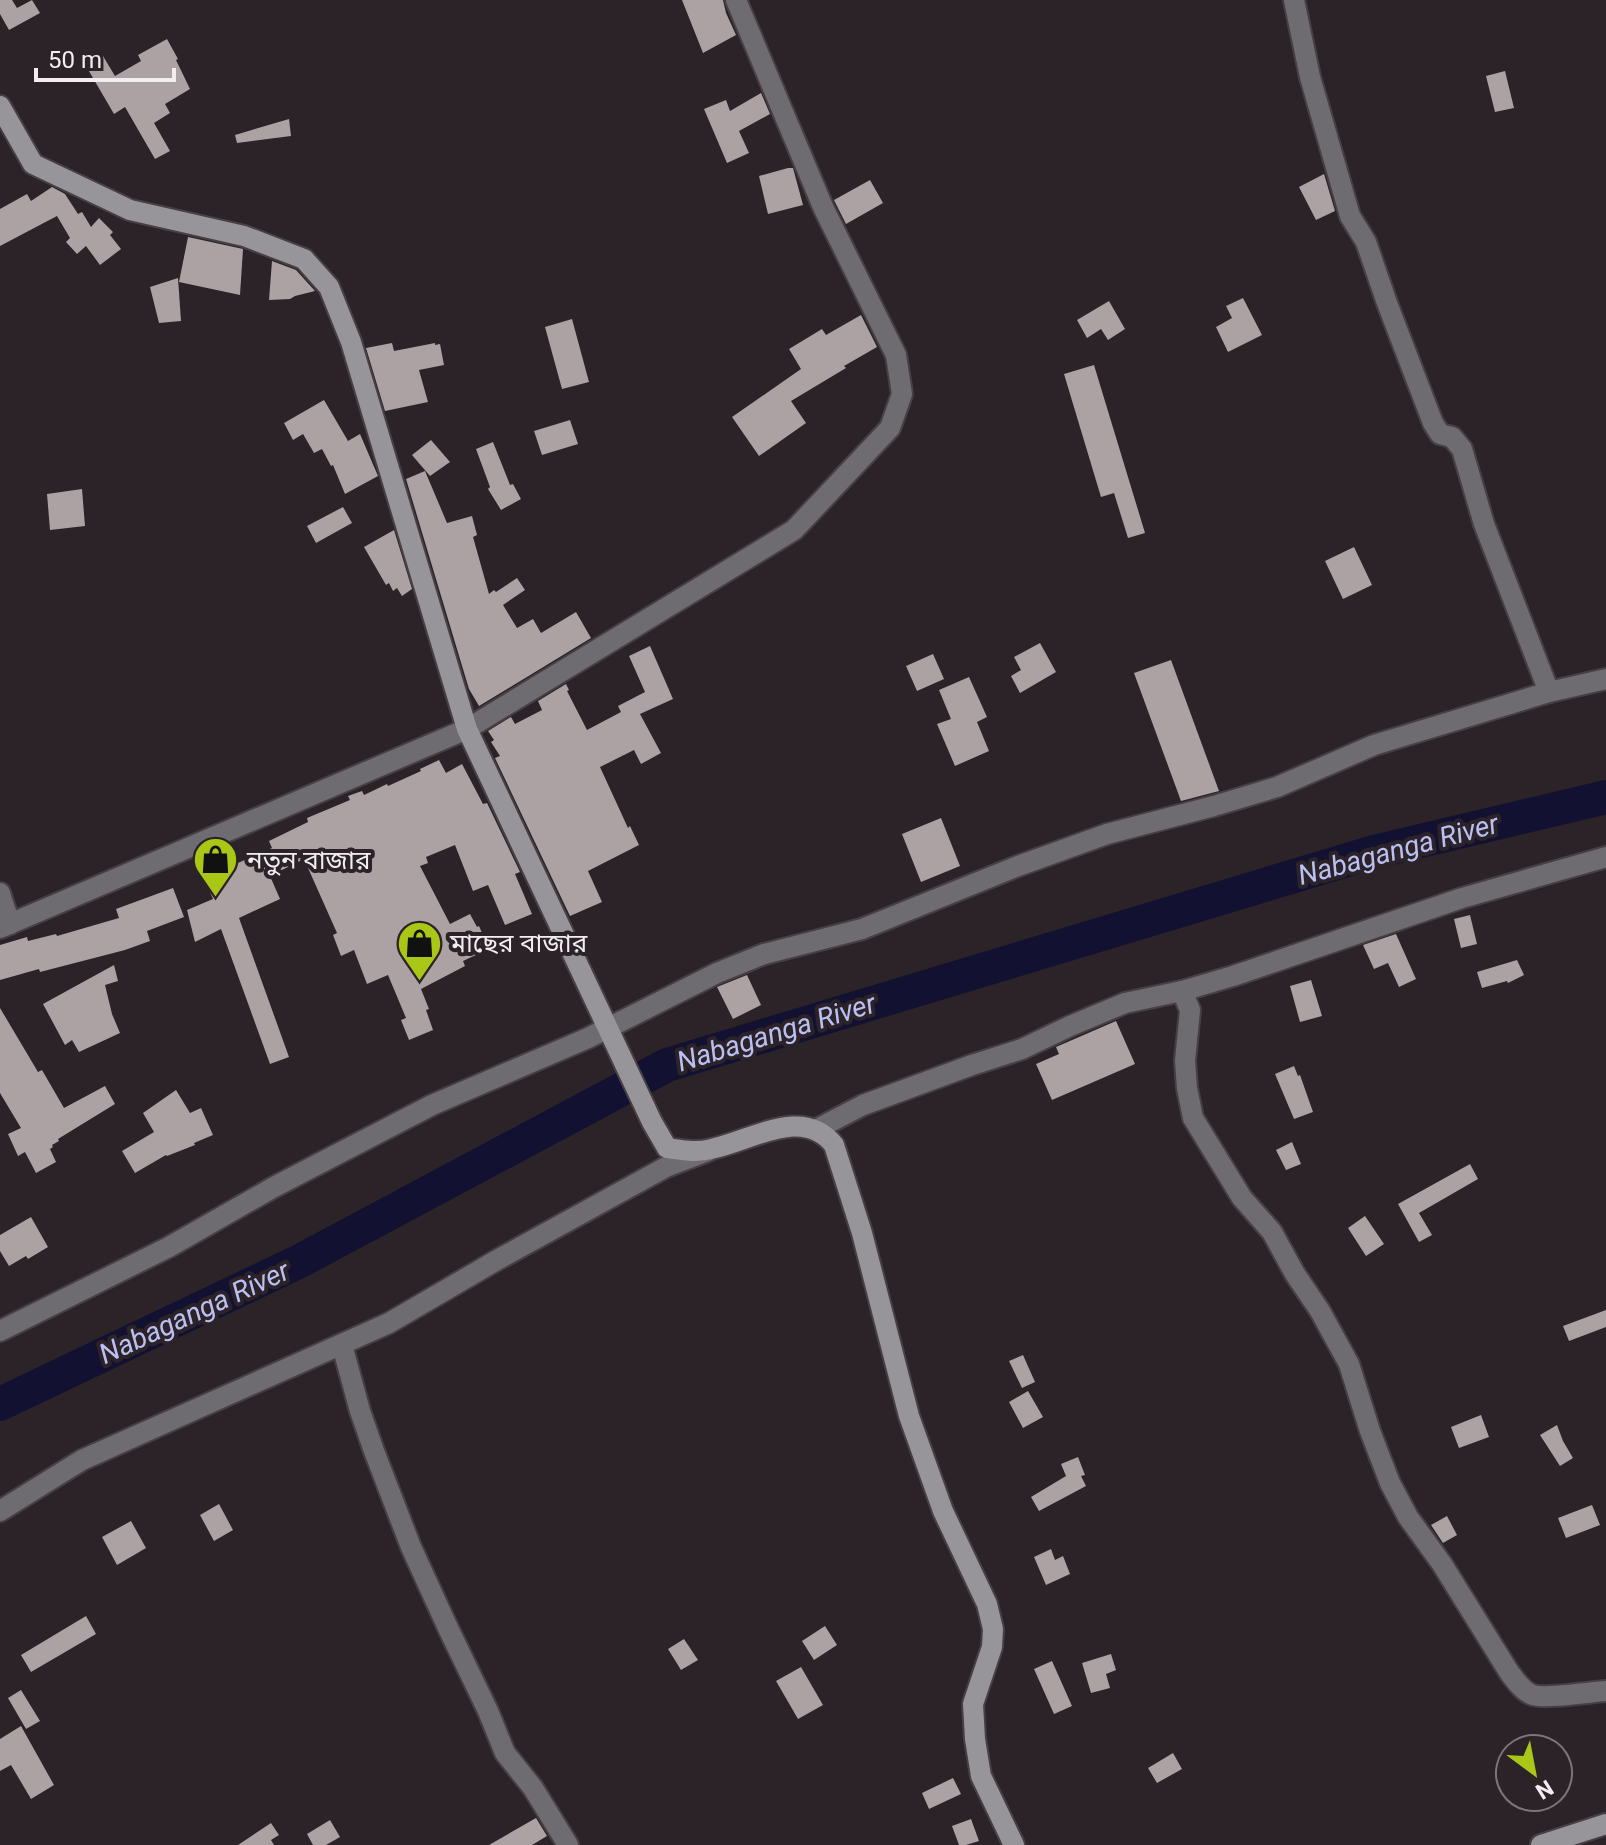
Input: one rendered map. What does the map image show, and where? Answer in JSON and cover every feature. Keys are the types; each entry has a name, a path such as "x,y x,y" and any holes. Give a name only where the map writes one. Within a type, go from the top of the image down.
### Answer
{"main road":[{"path":"0,106 33,164 130,210 244,236 304,259 329,287 351,342 467,729 667,1148 709,1150 800,1125 817,1129 834,1145 862,1233 909,1416 943,1511 987,1604 993,1629 992,1647 973,1704 975,1739 981,1776 1014,1845"},
{"path":"1541,1845 1606,1824"}],"street":[{"path":"0,893 5,926 467,729 794,530 890,428 902,394 896,355 823,207 736,0"},
{"path":"1294,0 1322,123 1350,216 1366,242 1433,423 1440,434 1452,437 1462,449 1484,524 1549,692"},
{"path":"0,1331 169,1247 274,1187 432,1105 608,1028 717,973 764,954 862,929 1107,834 1277,787 1374,745 1549,692 1606,679"},
{"path":"817,1129 863,1105 1022,1049 1125,1003 1182,991 1278,962 1462,898 1606,857"},
{"path":"1182,991 1190,1010 1185,1061 1193,1118 1242,1198 1272,1232 1342,1351 1385,1470 1408,1517 1520,1686 1533,1695 1606,1691"},
{"path":"0,1511 82,1460 389,1323 666,1167 709,1150"},
{"path":"342,1345 360,1411 411,1547 505,1753 542,1800 568,1845"}],"building":[{"path":"0,0 12,0 17,8 32,0 40,13 9,30 0,14"},
{"path":"682,0 723,0 736,35 703,53"},
{"path":"167,39 190,89 165,104 170,113 154,123 170,151 155,159 125,107 114,114 86,66 103,56 115,76 141,61 138,55"},
{"path":"1505,71 1514,108 1495,112 1486,76"},
{"path":"761,93 770,114 739,131 749,153 727,163 704,109 726,100 730,111"},
{"path":"289,119 291,136 237,143 235,135"},
{"path":"793,168 803,205 768,214 759,176"},
{"path":"1324,174 1335,211 1316,220 1299,187"},
{"path":"870,180 883,203 846,224 834,200"},
{"path":"52,187 65,194 91,227 99,218 113,232 110,235 121,249 100,265 86,246 77,254 66,242 70,238 57,216 0,246 0,209 27,194 31,201"},
{"path":"188,237 243,249 240,295 179,282"},
{"path":"272,261 296,270 315,291 290,299 269,300"},
{"path":"178,278 181,321 159,323 150,287"},
{"path":"1243,298 1262,335 1228,352 1216,327 1232,318 1226,306"},
{"path":"1109,301 1125,329 1108,340 1101,329 1087,338 1077,320"},
{"path":"861,315 877,347 791,401 806,423 759,456 732,417 801,369 789,349 822,329 826,335"},
{"path":"572,319 589,382 562,389 545,327"},
{"path":"392,343 394,351 440,344 444,365 419,370 428,402 385,411 366,348"},
{"path":"1094,365 1145,533 1128,538 1114,493 1101,497 1064,374"},
{"path":"324,400 348,441 360,434 378,476 345,494 333,465 322,449 314,453 303,434 293,440 284,423"},
{"path":"570,420 578,444 542,455 534,431"},
{"path":"431,440 450,462 430,476 412,455"},
{"path":"493,442 510,485 513,484 521,499 501,510 488,489 490,487 476,449"},
{"path":"425,471 447,523 472,516 477,535 473,537 489,594 517,578 525,590 503,605 517,628 533,619 541,633 576,612 591,638 479,706 469,689 406,479"},
{"path":"82,489 85,526 50,530 47,494"},
{"path":"343,507 352,523 316,543 307,526"},
{"path":"394,530 412,589 402,596 397,588 393,591 389,583 386,585 364,547"},
{"path":"1354,547 1372,585 1343,599 1325,561"},
{"path":"1040,643 1056,672 1020,693 1011,676 1021,670 1014,657"},
{"path":"650,646 673,699 640,714 661,753 641,764 634,750 600,767 639,845 588,871 602,902 570,916 495,758 500,756 488,731 511,717 515,724 542,710 538,701 566,684 587,730 621,712 618,706 645,692 629,656"},
{"path":"933,654 944,679 917,691 906,666"},
{"path":"1171,660 1219,791 1181,801 1134,673"},
{"path":"969,677 987,717 977,722 989,751 955,766 937,724 951,719 939,690"},
{"path":"439,760 446,773 462,764 483,804 487,803 520,872 515,874 532,914 505,925 488,885 473,891 455,845 426,857 428,863 420,866 450,924 470,914 489,949 463,961 465,966 421,989 433,1030 409,1040 401,1020 406,1018 388,975 367,984 354,950 341,956 333,935 337,933 304,859 270,876 280,899 239,918 289,1057 270,1064 221,929 195,942 187,910 213,899 204,878 272,848 269,841 308,822 307,818 350,800 348,796 362,791 364,795 388,786"},
{"path":"941,818 960,866 921,882 902,834"},
{"path":"173,888 184,917 147,931 150,941 125,950 0,980 0,945 27,937 28,941 57,936 119,918 116,909"},
{"path":"1470,915 1477,944 1461,948 1454,919"},
{"path":"1396,934 1416,979 1399,987 1388,963 1374,969 1363,945"},
{"path":"1517,960 1524,975 1508,983 1482,988 1477,972"},
{"path":"114,965 118,981 105,985 120,1033 79,1052 72,1040 65,1045 43,1004"},
{"path":"747,975 761,1005 733,1019 717,987"},
{"path":"1311,980 1322,1016 1300,1022 1290,986"},
{"path":"0,1008 38,1072 42,1070 64,1108 105,1086 115,1104 58,1139 50,1149 56,1162 36,1173 25,1152 18,1156 8,1134 21,1128 0,1093"},
{"path":"1116,1021 1135,1064 1052,1100 1036,1064 1059,1054 1056,1047"},
{"path":"1294,1066 1313,1112 1294,1119 1275,1074"},
{"path":"176,1090 190,1113 201,1108 213,1135 166,1155 135,1173 122,1151 154,1132 143,1113"},
{"path":"1292,1142 1301,1164 1286,1170 1276,1150"},
{"path":"1470,1164 1478,1179 1419,1213 1432,1235 1419,1242 1398,1204"},
{"path":"1365,1216 1384,1244 1366,1256 1348,1228"},
{"path":"31,1217 48,1247 9,1266 0,1251 0,1235"},
{"path":"1606,1310 1606,1327 1569,1341 1563,1326"},
{"path":"1023,1355 1035,1382 1022,1388 1009,1361"},
{"path":"1028,1391 1043,1417 1023,1428 1009,1402"},
{"path":"1481,1415 1489,1437 1459,1448 1451,1427"},
{"path":"1557,1425 1573,1458 1560,1466 1540,1435"},
{"path":"1078,1457 1086,1486 1039,1511 1031,1497 1066,1476 1061,1464"},
{"path":"219,1504 233,1530 214,1541 200,1515"},
{"path":"1592,1505 1600,1525 1566,1538 1558,1518"},
{"path":"1447,1516 1457,1535 1443,1543 1431,1525"},
{"path":"131,1521 146,1548 117,1565 102,1537"},
{"path":"1051,1549 1055,1560 1063,1556 1070,1574 1046,1585 1034,1557"},
{"path":"86,1616 96,1634 31,1672 21,1655"},
{"path":"825,1626 837,1645 814,1660 802,1641"},
{"path":"684,1639 698,1660 681,1670 668,1649"},
{"path":"1111,1654 1116,1670 1106,1674 1110,1688 1091,1693 1082,1663"},
{"path":"1052,1661 1072,1706 1054,1714 1034,1669"},
{"path":"801,1667 823,1705 798,1719 776,1681"},
{"path":"21,1690 40,1721 26,1729 8,1698"},
{"path":"21,1726 54,1785 31,1799 11,1765 0,1771 0,1739"},
{"path":"1173,1753 1182,1769 1157,1783 1148,1768"},
{"path":"953,1778 961,1794 929,1809 922,1793"},
{"path":"536,1818 547,1836 532,1845 489,1845"},
{"path":"971,1819 979,1841 959,1845 952,1826"},
{"path":"330,1820 340,1837 326,1845 313,1845 307,1834"},
{"path":"271,1823 279,1835 271,1840 274,1845 238,1845"}],"waterway":[{"name":"Nabaganga River","path":"0,1404 300,1261 667,1065 1374,852 1606,797"}],"place":[{"name":"নতুন বাজার","path":"216,899"},
{"name":"মাছের বাজার","path":"419,982"}]}
